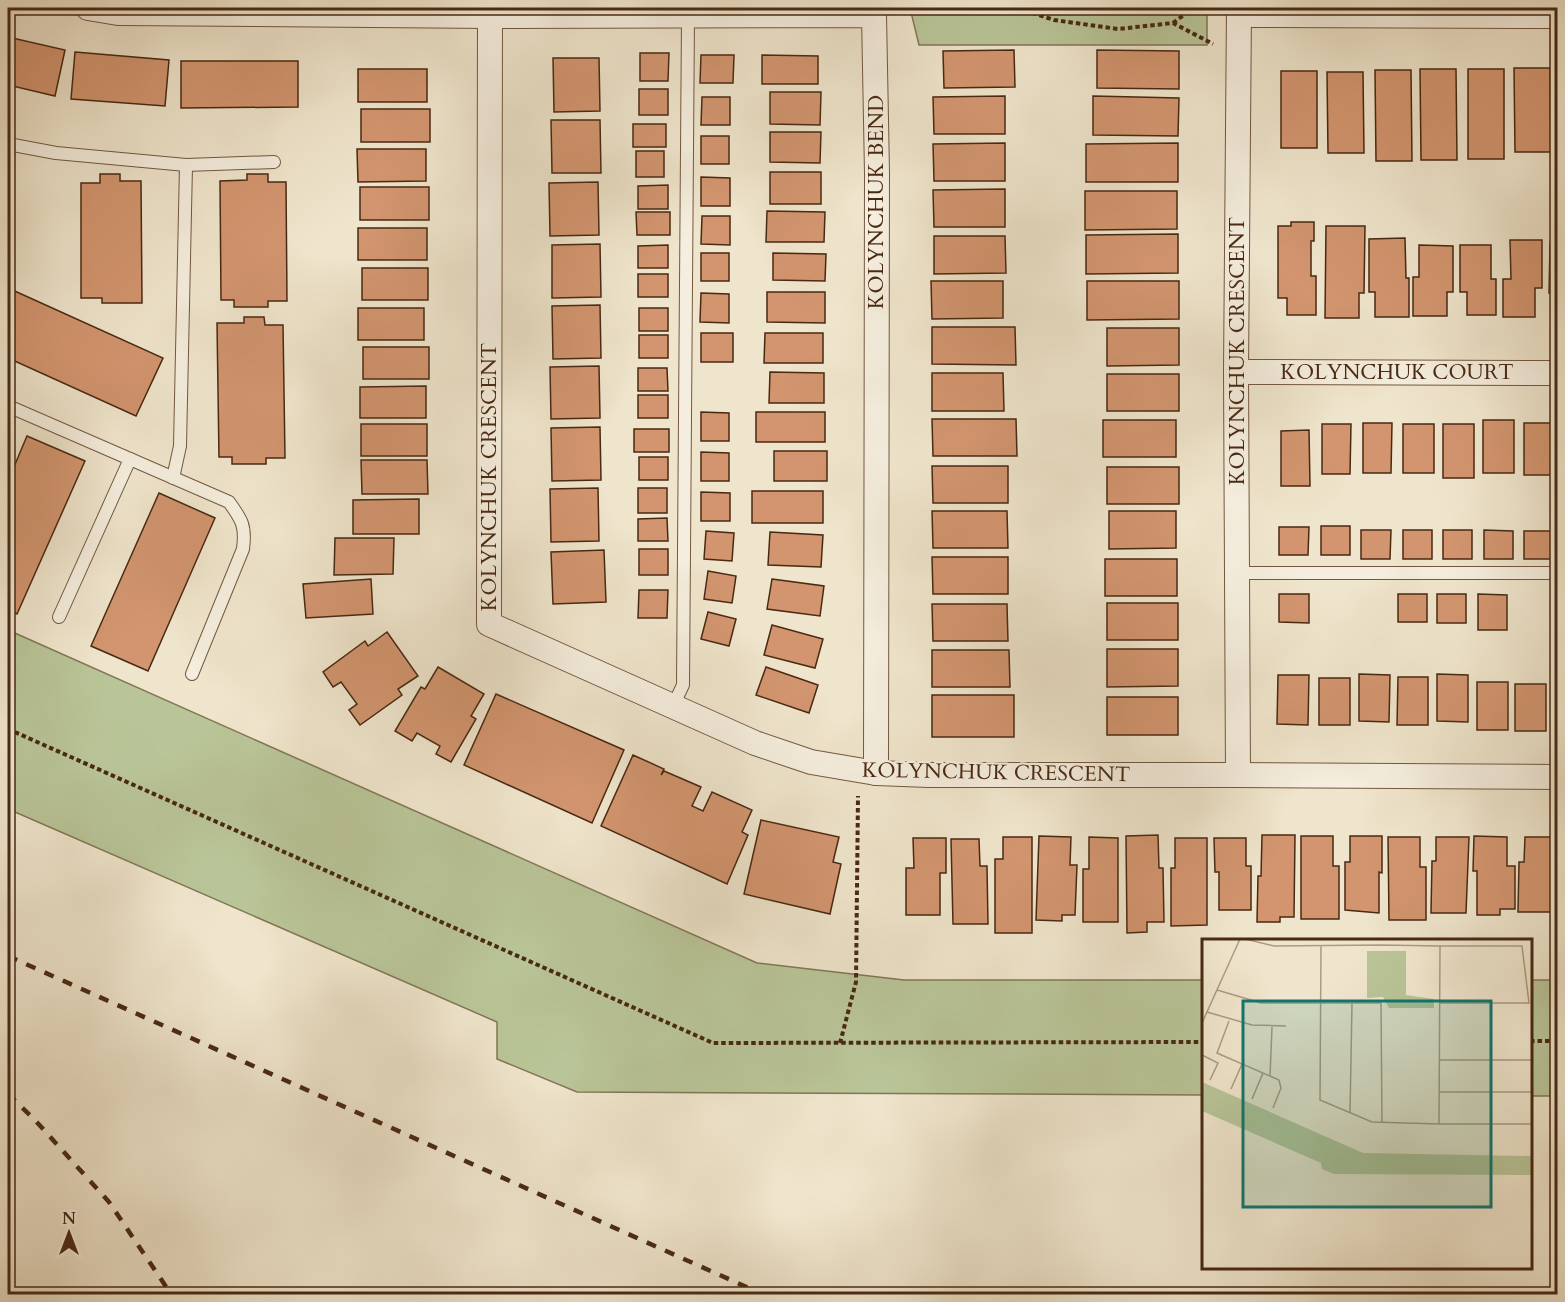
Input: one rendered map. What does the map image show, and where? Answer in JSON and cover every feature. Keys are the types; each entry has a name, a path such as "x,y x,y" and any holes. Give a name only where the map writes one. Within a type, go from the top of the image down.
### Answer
{"street":[{"name":"KOLYNCHUK BEND","path":"88,8 118,13 490,12 688,16 873,15 878,172 876,773"},
{"name":"KOLYNCHUK CRESCENT","path":"490,12 489,624 755,742 811,762 876,773 929,775 1238,775 1236,372 1239,11"},
{"path":"1239,11 1557,16"},
{"name":"KOLYNCHUK COURT","path":"1236,372 1557,373"},
{"path":"1238,775 1557,777"}],"lane":[{"path":"673,706 683,685 688,16"},
{"path":"8,144 57,153 186,165 274,162"},
{"path":"173,478 180,446 186,165"},
{"path":"8,406 229,502 243,521 243,549 192,674"},
{"path":"59,617 130,459"},
{"path":"1236,573 1557,573"}],"path":[{"path":"1018,8 1054,20 1118,29 1173,23 1194,8"},
{"path":"1173,23 1214,44 1238,45"},
{"path":"8,729 713,1043 1202,1042"},
{"path":"840,1042 856,982 858,796"},
{"path":"1532,1041 1557,1041"}],"green space":[{"path":"910,8 1207,8 1207,45 919,45"},
{"path":"8,630 757,963 904,980 1202,980 1202,1095 577,1092 497,1059 497,1022 8,809"},
{"path":"1532,980 1557,980 1557,1096 1532,1096"}],"building":[{"path":"8,37 65,50 55,96 8,85"},
{"path":"1014,50 1015,87 944,88 943,51"},
{"path":"1097,50 1179,51 1179,89 1097,88"},
{"path":"75,52 169,60 165,106 71,99"},
{"path":"640,53 669,53 668,81 640,81"},
{"path":"701,55 734,55 733,83 700,83"},
{"path":"762,55 818,56 818,84 762,84"},
{"path":"553,58 599,58 600,111 554,112"},
{"path":"181,61 298,61 298,107 181,108"},
{"path":"1514,68 1550,68 1551,152 1515,152"},
{"path":"358,69 427,69 427,102 358,102"},
{"path":"1420,69 1456,69 1457,160 1421,160"},
{"path":"1468,69 1504,69 1504,159 1468,159"},
{"path":"1375,70 1411,70 1412,161 1376,161"},
{"path":"1281,71 1317,71 1317,148 1281,148"},
{"path":"1327,72 1363,72 1364,153 1328,153"},
{"path":"639,89 668,89 668,115 639,115"},
{"path":"770,92 821,92 820,125 770,124"},
{"path":"1005,96 1005,134 934,134 933,97"},
{"path":"1093,96 1179,98 1178,136 1093,135"},
{"path":"702,97 730,97 730,125 701,125"},
{"path":"361,109 430,109 430,142 361,142"},
{"path":"551,120 600,120 601,173 552,173"},
{"path":"633,124 666,124 666,147 633,147"},
{"path":"770,132 821,132 820,163 770,162"},
{"path":"701,136 729,136 729,164 701,164"},
{"path":"1005,143 1005,181 934,181 933,144"},
{"path":"1178,143 1178,182 1086,182 1086,144"},
{"path":"357,149 426,149 426,181 358,182"},
{"path":"636,151 664,151 664,177 636,177"},
{"path":"770,172 821,172 821,204 770,204"},
{"path":"100,174 120,174 120,181 141,181 142,303 102,303 102,298 81,298 81,183 100,183"},
{"path":"247,174 268,174 268,182 286,182 287,301 268,301 268,307 234,307 234,300 221,300 220,181 247,180"},
{"path":"701,177 730,178 730,206 701,206"},
{"path":"598,182 599,235 550,236 549,183"},
{"path":"668,185 668,209 638,209 638,186"},
{"path":"360,187 429,187 429,220 360,220"},
{"path":"1005,189 1005,227 934,227 933,190"},
{"path":"1085,191 1177,191 1177,229 1085,230"},
{"path":"767,211 825,212 824,242 766,242"},
{"path":"636,212 670,212 670,235 637,235"},
{"path":"702,216 730,216 730,245 701,244"},
{"path":"1291,222 1314,222 1314,241 1311,241 1311,276 1316,276 1316,315 1287,315 1287,298 1278,298 1278,226 1291,226"},
{"path":"1326,226 1365,226 1364,293 1359,293 1359,318 1325,318"},
{"path":"358,228 427,228 427,260 358,260"},
{"path":"1178,234 1178,273 1086,274 1086,235"},
{"path":"934,236 1005,236 1006,273 934,274"},
{"path":"1405,238 1406,278 1409,278 1409,317 1375,317 1375,292 1369,292 1369,239"},
{"path":"1510,240 1542,240 1542,288 1535,288 1535,317 1503,317 1503,279 1511,279"},
{"path":"600,244 601,297 552,298 552,245"},
{"path":"1550,244 1558,244 1558,315 1555,315 1555,293 1549,293"},
{"path":"668,245 668,268 638,268 638,246"},
{"path":"1419,245 1453,246 1453,292 1447,292 1447,316 1413,316 1413,277 1419,277"},
{"path":"1460,245 1491,245 1491,279 1496,279 1496,315 1467,315 1467,292 1460,292"},
{"path":"701,253 729,253 729,281 701,281"},
{"path":"773,253 826,254 825,281 773,280"},
{"path":"362,268 428,268 428,300 362,300"},
{"path":"638,274 668,274 668,297 638,297"},
{"path":"931,281 1003,281 1003,318 932,319"},
{"path":"1087,281 1179,281 1179,319 1087,320"},
{"path":"8,288 163,358 136,416 8,358"},
{"path":"767,292 825,292 825,323 767,322"},
{"path":"701,293 729,294 729,323 700,322"},
{"path":"600,305 601,358 553,359 552,306"},
{"path":"358,308 424,308 424,340 358,340"},
{"path":"639,308 668,308 668,331 639,331"},
{"path":"244,317 264,317 265,325 283,325 285,458 266,458 266,464 232,464 232,457 219,457 217,323 244,323"},
{"path":"932,327 1015,327 1016,365 932,364"},
{"path":"1107,328 1179,328 1179,365 1107,366"},
{"path":"701,333 733,333 733,362 701,362"},
{"path":"765,333 823,333 823,363 764,363"},
{"path":"639,335 668,335 668,358 639,358"},
{"path":"363,347 429,347 429,379 363,379"},
{"path":"599,366 600,418 551,419 550,367"},
{"path":"638,368 667,368 668,391 638,391"},
{"path":"770,372 824,373 824,403 769,403"},
{"path":"932,373 1003,373 1004,411 932,411"},
{"path":"1107,374 1179,374 1179,411 1107,411"},
{"path":"426,386 426,418 360,418 360,387"},
{"path":"638,395 668,395 668,418 638,418"},
{"path":"701,412 729,413 729,441 701,441"},
{"path":"756,412 825,412 825,442 756,442"},
{"path":"932,419 1016,419 1017,456 933,456"},
{"path":"1103,420 1176,420 1176,457 1103,457"},
{"path":"1483,420 1514,420 1514,473 1483,473"},
{"path":"1363,423 1392,423 1391,473 1363,473"},
{"path":"1524,423 1555,423 1555,475 1524,475"},
{"path":"361,424 427,424 427,456 361,456"},
{"path":"1322,424 1351,424 1350,474 1322,474"},
{"path":"1403,424 1434,424 1434,473 1403,473"},
{"path":"1443,424 1474,424 1474,478 1443,478"},
{"path":"600,427 601,480 552,481 551,428"},
{"path":"634,429 669,429 669,452 634,452"},
{"path":"1309,430 1310,486 1281,486 1281,431"},
{"path":"27,436 85,461 17,614 8,609 8,481"},
{"path":"774,451 827,451 827,481 774,481"},
{"path":"701,452 729,453 729,481 701,481"},
{"path":"639,457 668,457 668,480 639,480"},
{"path":"361,460 427,460 428,494 362,494"},
{"path":"932,466 1008,466 1008,503 933,503"},
{"path":"1107,467 1179,467 1179,504 1107,504"},
{"path":"598,488 599,541 551,542 550,489"},
{"path":"638,488 667,488 667,513 638,513"},
{"path":"752,491 823,491 823,523 752,523"},
{"path":"701,492 730,493 730,521 701,521"},
{"path":"159,493 215,518 148,671 91,646"},
{"path":"419,499 419,534 353,534 353,500"},
{"path":"932,511 1007,511 1008,548 933,548"},
{"path":"1109,511 1176,511 1176,548 1109,549"},
{"path":"667,518 668,541 638,541 638,519"},
{"path":"1321,526 1350,526 1350,555 1321,555"},
{"path":"1279,527 1309,527 1308,555 1279,555"},
{"path":"1361,530 1391,530 1390,559 1361,559"},
{"path":"1403,530 1432,530 1432,559 1403,559"},
{"path":"1443,530 1472,530 1472,559 1443,559"},
{"path":"1484,530 1513,531 1513,559 1484,559"},
{"path":"706,531 734,533 732,561 704,559"},
{"path":"1524,531 1553,531 1553,559 1524,559"},
{"path":"770,532 823,535 821,567 768,565"},
{"path":"335,538 394,538 393,574 334,575"},
{"path":"639,549 668,549 668,575 639,575"},
{"path":"604,550 606,602 553,604 551,552"},
{"path":"932,557 1008,557 1008,594 933,594"},
{"path":"1105,559 1177,559 1177,596 1105,596"},
{"path":"708,571 736,576 732,603 704,599"},
{"path":"371,579 373,614 306,618 303,584"},
{"path":"772,579 824,586 820,616 767,609"},
{"path":"639,590 668,590 667,618 638,618"},
{"path":"1279,594 1309,594 1309,623 1279,622"},
{"path":"1398,594 1427,594 1427,622 1398,622"},
{"path":"1437,594 1466,594 1466,623 1437,623"},
{"path":"1478,594 1507,595 1507,630 1478,630"},
{"path":"1107,603 1178,603 1178,640 1107,640"},
{"path":"932,604 1007,604 1008,641 933,641"},
{"path":"708,612 736,619 729,646 701,639"},
{"path":"772,625 823,639 815,668 764,655"},
{"path":"387,632 418,676 398,689 402,695 360,725 349,710 357,704 341,682 333,687 323,672 365,641 368,646"},
{"path":"1107,649 1178,649 1178,686 1107,687"},
{"path":"932,650 1009,650 1010,687 932,687"},
{"path":"438,667 484,694 471,716 476,719 451,762 436,754 440,746 417,733 412,741 395,731 421,687 425,689"},
{"path":"766,667 818,685 809,713 756,695"},
{"path":"1359,674 1390,675 1389,722 1359,721"},
{"path":"1437,674 1468,675 1468,722 1437,721"},
{"path":"1278,675 1309,675 1308,725 1277,724"},
{"path":"1398,677 1428,677 1428,725 1397,725"},
{"path":"1319,678 1350,678 1350,725 1319,725"},
{"path":"1477,682 1508,682 1508,730 1477,730"},
{"path":"1515,684 1546,684 1546,731 1515,731"},
{"path":"496,694 624,750 592,823 464,765"},
{"path":"932,695 1014,695 1014,737 932,737"},
{"path":"1107,697 1178,697 1178,735 1107,735"},
{"path":"633,755 664,769 661,775 664,771 701,787 692,806 703,811 712,792 752,810 742,832 748,835 727,884 601,826"},
{"path":"761,820 839,837 833,862 841,864 830,914 744,894"},
{"path":"1158,835 1159,868 1163,868 1164,922 1147,922 1147,932 1127,933 1126,836"},
{"path":"1262,835 1295,835 1294,917 1280,917 1280,922 1257,922"},
{"path":"1039,836 1071,837 1070,865 1077,865 1075,915 1062,915 1062,921 1036,920"},
{"path":"1301,836 1333,836 1333,866 1339,866 1339,919 1301,919"},
{"path":"1350,836 1382,836 1379,913 1345,910 1345,862 1350,862"},
{"path":"1474,836 1507,837 1507,866 1515,866 1515,909 1500,909 1500,915 1477,915 1477,871 1473,871"},
{"path":"1003,837 1032,837 1032,933 995,933 995,859 1003,859"},
{"path":"1089,837 1118,838 1118,922 1083,922 1083,869 1089,869"},
{"path":"1388,837 1420,837 1420,867 1426,867 1426,920 1389,920"},
{"path":"1436,837 1469,837 1466,913 1431,913 1432,861 1436,861"},
{"path":"1525,837 1555,837 1554,912 1518,912 1519,862 1524,862"},
{"path":"913,838 946,838 946,873 940,873 940,915 906,915 906,868 914,868"},
{"path":"1175,838 1207,838 1207,925 1171,926 1171,868 1175,868"},
{"path":"1214,838 1246,838 1246,866 1251,866 1251,910 1219,910 1219,872 1215,872"},
{"path":"951,839 979,839 980,866 987,866 988,924 953,924"}],"railway":[{"path":"8,956 762,1294"},
{"path":"8,1094 34,1119 109,1202 171,1294"}]}
